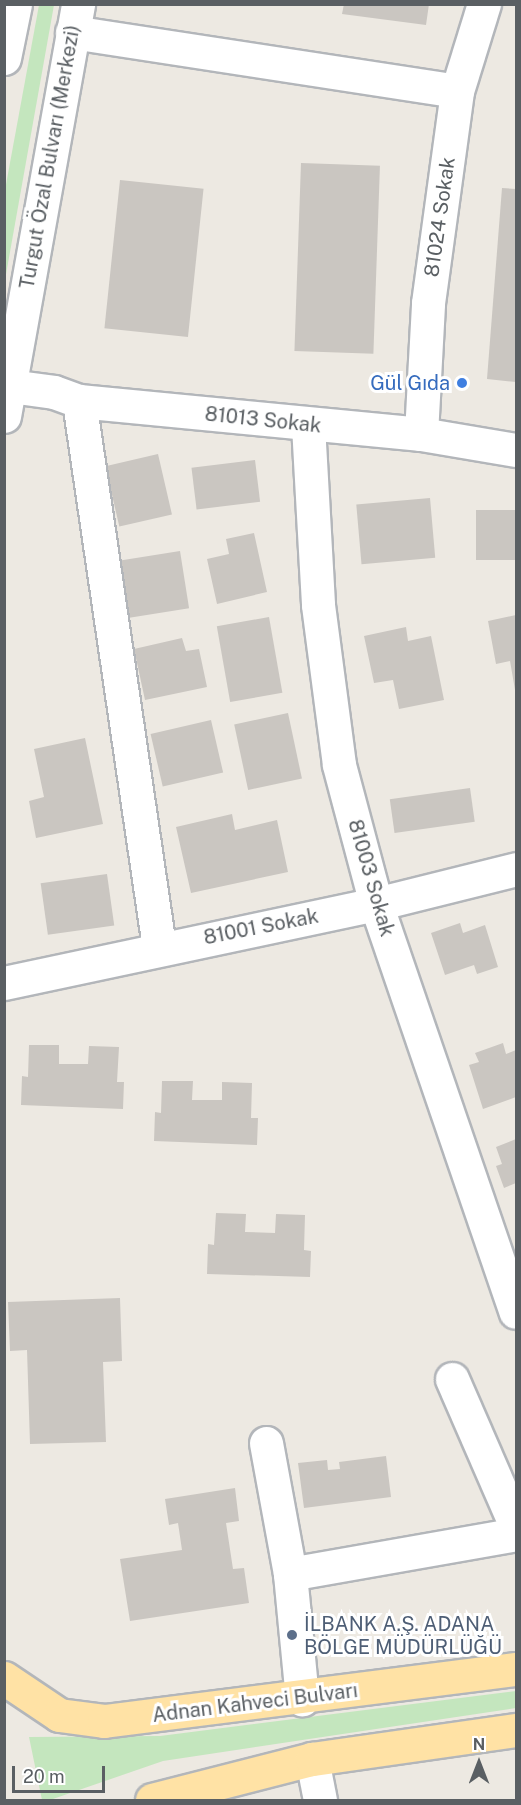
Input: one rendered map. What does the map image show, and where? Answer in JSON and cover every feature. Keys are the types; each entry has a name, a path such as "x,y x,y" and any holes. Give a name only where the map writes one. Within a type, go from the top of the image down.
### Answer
{"main road":[{"name":"Adnan Kahveci Bulvarı","path":"4,1678 59,1715 104,1721 302,1699 516,1669"},
{"path":"152,1800 312,1759 516,1730"}],"street":[{"path":"4,58 15,4"},
{"name":"81024 Sokak","path":"421,434 428,303 457,91 483,4"},
{"path":"75,18 457,91"},
{"name":"Turgut Özal Bulvarı (Merkezi)","path":"7,401 75,18"},
{"name":"81013 Sokak","path":"7,401 54,392 79,401 308,425 421,434 516,450"},
{"path":"79,401 159,947"},
{"name":"81003 Sokak","path":"308,425 318,604 339,765 376,904 516,1312"},
{"name":"81001 Sokak","path":"4,983 159,947 376,904 516,868"},
{"path":"452,1379 516,1526"},
{"path":"266,1443 290,1574 302,1699"},
{"path":"290,1574 516,1534"},
{"path":"312,1759 320,1800"}],"green space":[{"path":"39,5 54,5 5,280 5,190"},
{"path":"516,1691 516,1708 163,1761 50,1800 42,1800 29,1737 160,1736"}],"building":[{"path":"344,4 429,4 426,25 342,14"},
{"path":"301,163 380,166 373,354 294,351"},
{"path":"120,180 204,189 188,337 104,328"},
{"path":"502,188 516,189 516,382 487,379"},
{"path":"158,454 172,514 119,527 105,466"},
{"path":"255,460 260,502 197,509 191,468"},
{"path":"430,498 435,558 362,564 356,504"},
{"path":"476,510 516,510 516,560 476,560"},
{"path":"254,533 267,592 217,604 207,559 229,554 226,539"},
{"path":"180,551 189,608 128,618 119,561"},
{"path":"516,615 515,690 510,661 496,664 488,621"},
{"path":"269,617 282,693 230,702 217,626"},
{"path":"406,627 408,641 431,636 444,700 399,709 393,680 374,683 364,636"},
{"path":"182,638 186,651 199,649 207,687 145,700 134,649"},
{"path":"288,713 302,779 248,790 234,724"},
{"path":"211,720 223,773 163,787 151,734"},
{"path":"85,738 103,824 36,838 29,801 44,797 34,749"},
{"path":"470,788 475,822 395,833 390,799"},
{"path":"232,814 235,830 277,820 288,872 191,893 176,827"},
{"path":"107,874 114,925 48,935 41,883"},
{"path":"460,923 463,933 485,925 498,967 477,974 474,965 445,975 431,933"},
{"path":"503,1043 506,1054 516,1050 516,1097 483,1109 469,1065 479,1062 475,1053"},
{"path":"29,1045 59,1045 59,1064 88,1064 89,1046 119,1047 117,1082 124,1082 123,1109 21,1105 22,1076 28,1077"},
{"path":"162,1081 193,1081 192,1100 222,1100 222,1082 252,1083 251,1118 258,1118 257,1145 154,1141 155,1112 161,1113"},
{"path":"516,1139 516,1183 504,1188 496,1166 502,1164 496,1147"},
{"path":"216,1213 246,1214 245,1232 275,1233 276,1214 305,1215 304,1250 311,1251 310,1277 207,1274 208,1244 214,1245"},
{"path":"120,1298 122,1361 103,1362 106,1442 30,1444 27,1350 10,1351 8,1302"},
{"path":"386,1456 391,1497 304,1508 298,1463 327,1460 328,1470 340,1469 339,1462"},
{"path":"235,1488 239,1521 226,1523 233,1569 244,1568 249,1603 130,1621 120,1559 182,1550 178,1523 169,1525 165,1499"}],"place":[{"name":"Gül Gıda","path":"462,383"},
{"name":"İLBANK A.Ş. ADANA BÖLGE MÜDÜRLÜĞÜ","path":"292,1635"}]}
